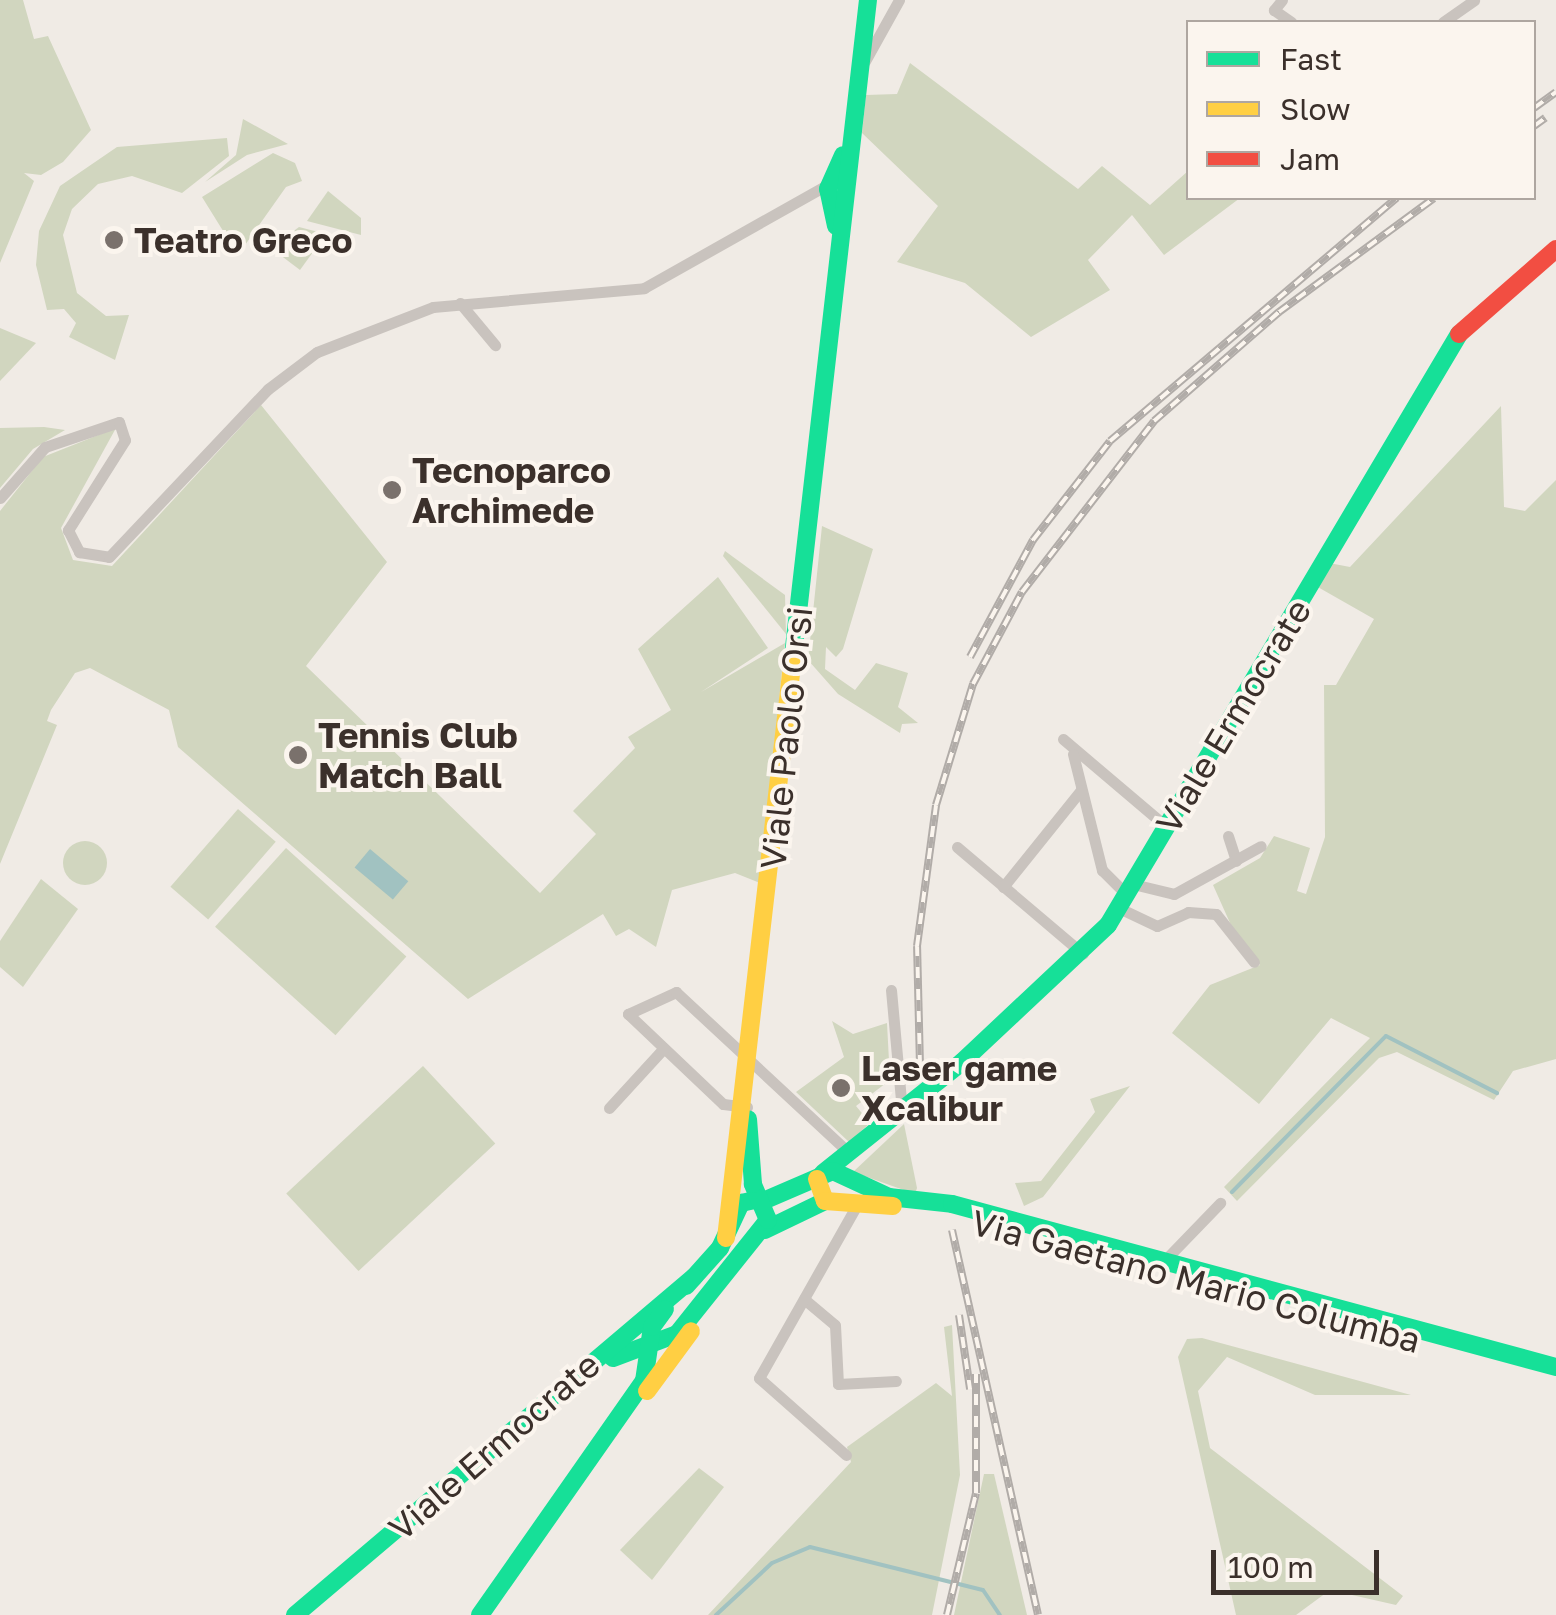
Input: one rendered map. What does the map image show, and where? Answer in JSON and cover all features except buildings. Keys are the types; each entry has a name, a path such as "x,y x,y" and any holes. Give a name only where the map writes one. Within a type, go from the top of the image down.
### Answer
{"main road":[{"path":"838,190 860,0"},
{"path":"838,190 861,70 868,0"},
{"name":"Viale Paolo Orsi","path":"747,1108 826,366 838,190"},
{"name":"Viale Ermocrate","path":"854,1148 1083,954 1126,896 1168,828 1450,343 1556,249"},
{"path":"514,1434 651,1353 688,1320 761,1234 770,1213 762,1200 747,1108"},
{"path":"726,1238 747,1108"},
{"path":"761,1234 833,1186 854,1148"},
{"path":"480,1615 602,1445 651,1353 666,1308 726,1238 741,1203 833,1186"},
{"name":"Via Gaetano Mario Columba","path":"833,1186 858,1203 952,1214 1556,1380"},
{"name":"Via Gaetano Mario Columba","path":"833,1186 1164,1261 1556,1367"},
{"name":"Viale Ermocrate","path":"295,1615 514,1434 694,1278"},
{"path":"651,1353 717,1287"},
{"path":"666,1308 670,1324 688,1320"}],"street":[{"path":"861,70 900,0"},
{"path":"1446,20 1474,0"},
{"path":"0,498 45,447 119,422 125,440 68,530 78,552 108,558 295,366 460,303 644,288 802,196 838,190"},
{"path":"460,303 495,345"},
{"path":"1063,739 1073,754 1168,828"},
{"path":"1073,754 1102,870 1157,926 1188,912 1216,914 1254,962"},
{"path":"1004,887 1081,790"},
{"path":"1228,836 1236,860"},
{"path":"1126,896 1174,894 1262,846"},
{"path":"957,847 1083,954"},
{"path":"891,990 902,1110"},
{"path":"747,1108 723,1104 628,1014 676,992 854,1148"},
{"path":"608,1108 664,1048"},
{"path":"846,1455 758,1378 858,1203"},
{"path":"1164,1261 1220,1203"},
{"path":"804,1300 835,1325 838,1384 896,1381"}],"green space":[{"path":"0,0 23,0 34,39 48,36 91,130 63,162 41,175 24,173 34,181 0,263"},
{"path":"910,63 1078,189 1102,166 1150,205 1186,173 1186,200 1237,200 1164,255 1132,215 1088,260 1110,290 1031,337 965,283 897,262 938,206 862,133 866,95 897,94"},
{"path":"243,119 288,144 247,155 205,182 236,155"},
{"path":"227,138 229,156 182,193 132,176 98,184 72,209 63,235 77,293 106,316 129,315 115,360 69,337 76,323 64,309 47,310 36,265 39,231 60,186 117,147"},
{"path":"273,153 295,163 302,181 286,187 238,255 202,197"},
{"path":"328,191 361,218 361,235 307,221"},
{"path":"299,227 326,234 300,270 271,248"},
{"path":"0,328 36,343 0,381"},
{"path":"261,405 387,562 306,666 540,893 596,834 573,811 635,748 628,737 671,710 638,649 718,577 768,648 701,692 785,643 760,883 735,873 672,890 656,947 629,929 616,936 603,914 468,999 178,747 169,710 90,668 75,673 51,710 47,721 57,725 0,864 0,511 43,457 116,428 61,528 73,560 112,566"},
{"path":"1501,406 1504,507 1525,511 1556,480 1556,1059 1513,1071 1494,1100 1397,1052 1379,1058 1237,1201 1224,1187 1370,1038 1331,1018 1259,1104 1172,1033 1210,985 1260,965 1239,943 1213,885 1260,858 1274,836 1310,848 1297,891 1306,894 1325,837 1324,685 1336,685 1374,619 1316,586 1329,563 1350,567"},
{"path":"0,428 65,430 33,449 0,488"},
{"path":"822,526 873,549 843,649 836,657 826,647 825,669 855,690 876,663 908,673 898,707 918,723 902,724 900,733 838,694 808,660"},
{"path":"725,551 785,595 786,634 723,556"},
{"path":"238,809 276,842 208,920 170,887"},
{"path":"85,841 101,847 107,863 101,879 85,885 69,879 63,863 69,847"},
{"path":"286,848 406,956 335,1035 215,927"},
{"path":"41,879 78,909 23,987 0,967 0,941"},
{"name":"Laser game Xcalibur","path":"832,1021 853,1034 887,1023 890,1080 856,1106 870,1123 849,1142 796,1092 844,1057"},
{"path":"423,1066 495,1144 359,1271 286,1194"},
{"path":"1130,1086 1043,1197 1024,1206 1015,1183 1041,1181 1095,1112 1090,1099"},
{"path":"904,1124 917,1188 915,1194 853,1172"},
{"path":"952,1325 960,1475 932,1615 708,1615 851,1462 847,1447 936,1383 952,1396 944,1327"},
{"path":"1202,1338 1411,1395 1315,1395 1227,1357 1198,1391 1210,1448 1403,1596 1396,1605 1330,1590 1296,1615 1236,1615 1178,1357 1187,1339"},
{"path":"699,1468 724,1487 652,1580 620,1550"},
{"path":"984,1474 994,1474 1027,1615 954,1615"}],"water":[{"path":"370,849 408,881 393,900 355,867"}],"waterway":[{"path":"1232,1192 1386,1036 1497,1093"},
{"path":"716,1615 772,1563 810,1547 983,1590 1000,1615"}],"railway":[{"path":"1536,107 1556,92"},
{"path":"1536,125 1545,118"},
{"path":"970,657 1033,540 1110,441 1395,200"},
{"path":"920,1066 917,946 936,805 973,684 1022,592 1154,421 1279,312 1431,200"},
{"path":"952,1230 1038,1615"},
{"path":"959,1315 970,1389"},
{"path":"947,1615 976,1493 976,1374"}],"traffic: fast":[{"path":"793,656 868,0"},
{"path":"836,226 828,189 843,155"},
{"path":"823,1173 962,1062 1108,925 1459,334"},
{"path":"613,1358 677,1334 768,1220 753,1184 748,1119"},
{"path":"763,1201 833,1171 889,1197 952,1204 1556,1367"},
{"path":"686,1286 720,1248 741,1203 760,1199"},
{"path":"765,1230 825,1201"},
{"path":"295,1615 694,1277"},
{"path":"480,1615 644,1381 652,1327 665,1309"}],"traffic: slow":[{"path":"726,1238 793,656"},
{"path":"817,1179 825,1201 893,1206"},
{"path":"647,1391 691,1331"}],"traffic: jam":[{"path":"1459,334 1556,249"}],"place":[{"name":"Teatro Greco","path":"114,240"},
{"name":"Tecnoparco Archimede","path":"392,490"},
{"name":"Tennis Club Match Ball","path":"298,755"},
{"name":"Laser game Xcalibur","path":"841,1088"}]}
